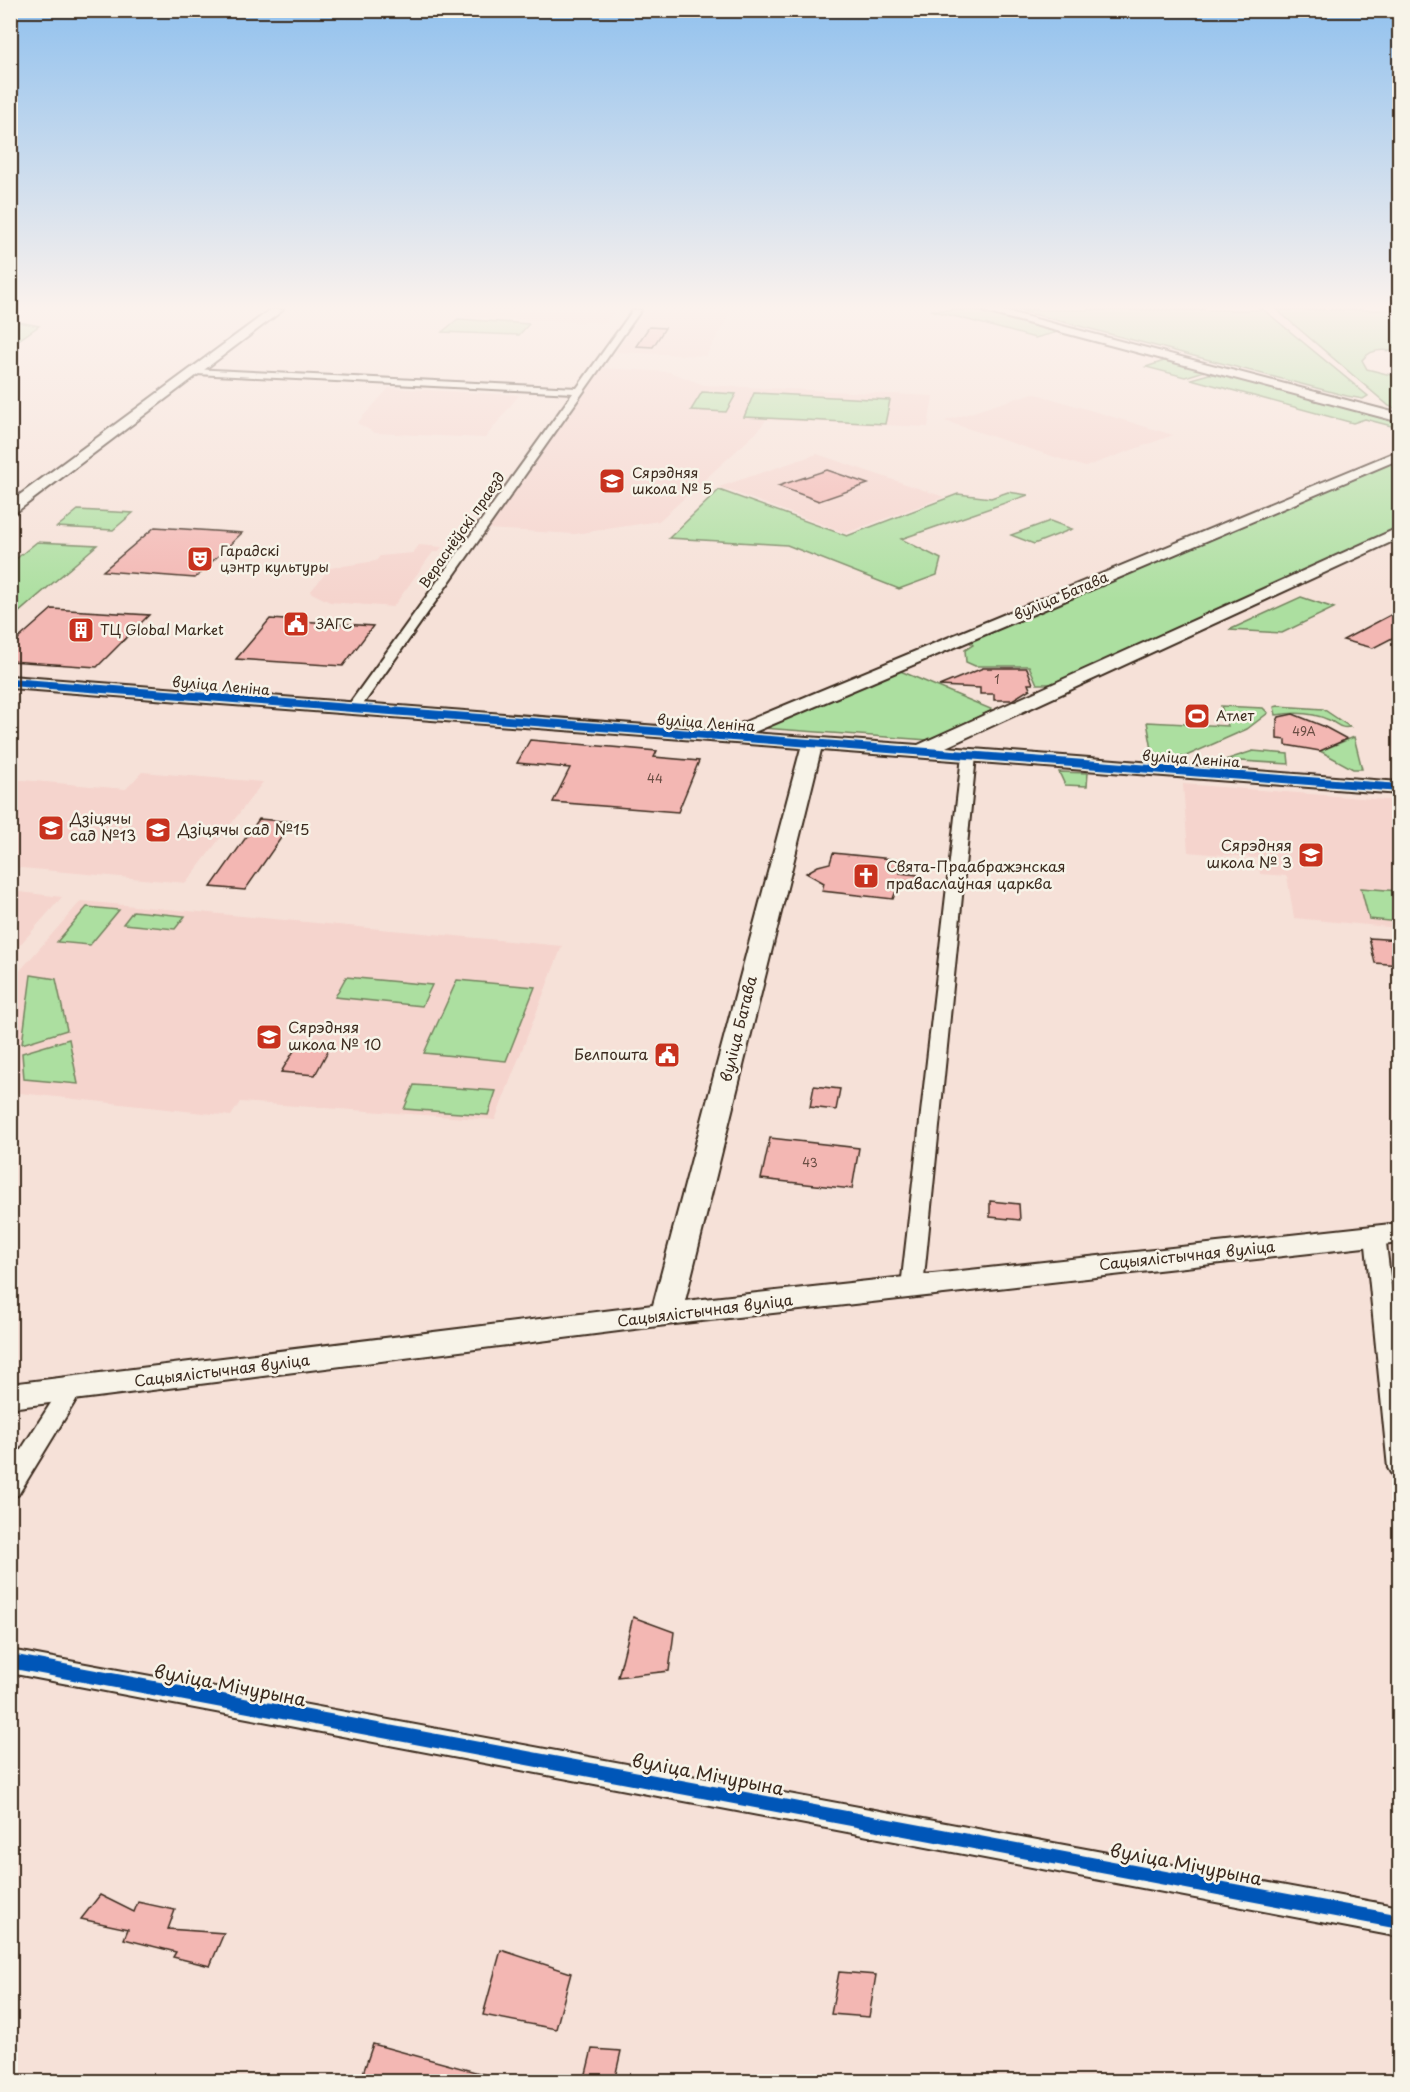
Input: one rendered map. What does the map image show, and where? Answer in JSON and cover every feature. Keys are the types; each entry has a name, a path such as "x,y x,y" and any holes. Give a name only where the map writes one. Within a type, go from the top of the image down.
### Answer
{"street":[{"path":"10,510 146,408"},
{"name":"Вераснёўскі праезд","path":"352,710 567,408"},
{"path":"1361,408 1400,418"},
{"name":"вуліца Батава","path":"722,738 1400,454"},
{"path":"917,753 1400,532"},
{"name":"вуліца Леніна","path":"10,682 352,710 1400,788"},
{"name":"вуліца Батава","path":"666,1314 812,745"},
{"path":"912,1287 969,756"},
{"path":"1387,1234 1400,1468"},
{"name":"Сацыялістычная вуліца","path":"10,1396 666,1314 1387,1234"},
{"path":"10,1488 71,1390"},
{"name":"вуліца Мічурына","path":"10,1661 1400,1922"}],"shaded area":[{"path":"371,408 509,408 485,438 375,433 357,423"},
{"name":"Сярэдняя школа № 5","path":"572,408 931,408 928,427 766,420 757,432 659,521 575,534 487,529"},
{"path":"987,408 1082,408 1173,435 1085,467 945,421"},
{"path":"817,454 944,497 846,533 719,487"},
{"path":"419,545 442,547 438,552 433,552 393,607 330,602 310,592 330,568 376,561 380,556 413,553"},
{"name":"Дзіцячы сад №15","path":"142,772 263,782 186,883 11,867 11,779 126,789"},
{"name":"Сярэдняя школа № 3","path":"1183,784 1399,801 1399,928 1294,918 1287,876 1260,874 1258,858 1188,852"},
{"path":"10,892 62,897 11,955"},
{"name":"Сярэдняя школа № 10","path":"81,901 562,946 495,1120 240,1102 231,1116 11,1092 11,981"}],"green space":[{"path":"692,408 728,408 726,412 691,410"},
{"path":"748,408 888,408 885,424 744,417"},
{"path":"1296,408 1345,408 1399,422 1399,428 1365,419 1353,423"},
{"path":"1399,459 1399,529 1062,684 1037,684 1029,666 975,666 966,662 965,650 973,645 967,640"},
{"path":"719,490 847,536 958,494 991,498 1008,492 1028,495 901,539 941,559 937,575 899,589 787,545 669,538"},
{"path":"78,510 133,513 113,530 57,527"},
{"path":"1050,521 1072,529 1034,544 1011,535"},
{"path":"37,542 97,545 11,619 11,563"},
{"path":"1301,597 1334,608 1282,633 1229,630"},
{"path":"898,670 993,710 928,740 762,728"},
{"path":"1221,706 1263,708 1268,713 1247,729 1184,757 1153,755 1147,722 1228,726"},
{"path":"1274,707 1323,709 1350,727 1341,727 1323,717 1310,714 1276,715"},
{"path":"1354,737 1362,769 1353,769 1320,751"},
{"path":"1253,751 1288,754 1289,764 1225,760"},
{"path":"1059,772 1088,773 1087,786 1065,785"},
{"path":"1361,888 1399,891 1399,922 1369,919"},
{"path":"87,907 119,910 90,945 57,942"},
{"path":"133,911 185,916 175,929 123,924"},
{"path":"31,975 56,979 67,1030 22,1044"},
{"path":"346,977 432,985 422,1006 335,997"},
{"path":"457,980 535,987 506,1061 424,1053"},
{"path":"69,1039 78,1084 24,1079 22,1053"},
{"path":"414,1085 496,1091 488,1115 404,1109"}],"building":[{"path":"827,470 868,484 819,501 778,486"},
{"name":"Гарадскі цэнтр культуры","path":"155,527 242,533 195,578 103,571"},
{"name":"ТЦ Global Market","path":"52,609 149,615 97,667 10,661 10,646"},
{"path":"1400,610 1400,634 1373,648 1343,640"},
{"path":"270,619 373,626 343,666 236,659"},
{"path":"983,668 1027,668 1033,684 1028,684 1030,689 1012,700 994,700 994,694 980,694 980,688 939,686"},
{"path":"1293,714 1347,739 1320,751 1286,745 1286,740 1277,739 1277,721 1279,717"},
{"path":"530,740 657,751 654,757 699,761 678,812 553,802 570,768 517,763"},
{"path":"259,819 292,822 245,890 211,887"},
{"name":"Свята-Праабражэнская праваслаўная царква","path":"833,853 902,860 900,873 918,875 917,889 897,888 893,899 822,891 824,883 806,873 818,866 830,863"},
{"path":"1369,938 1400,940 1400,965 1375,963"},
{"path":"298,1044 330,1047 315,1075 281,1072"},
{"path":"814,1086 840,1089 836,1110 810,1107"},
{"path":"770,1138 859,1148 852,1189 761,1179"},
{"path":"990,1201 1019,1204 1020,1220 990,1217"},
{"path":"633,1617 674,1632 669,1671 618,1677"},
{"path":"100,1895 134,1912 138,1902 175,1910 168,1929 224,1933 210,1966 173,1957 176,1952 124,1939 128,1929 81,1919"},
{"path":"501,1950 571,1973 556,2029 483,2015"},
{"path":"839,1972 876,1975 869,2017 831,2014"},
{"path":"373,2044 494,2077 493,2082 360,2082"},
{"path":"592,2049 621,2051 614,2082 584,2082"}],"cycle path":[{"path":"10,682 1400,788"},
{"path":"10,1661 1400,1922"}],"place":[{"name":"Сярэдняя школа № 5","path":"612,481"},
{"name":"Гарадскі цэнтр культуры","path":"200,559"},
{"name":"ЗАГС","path":"296,624"},
{"name":"ТЦ Global Market","path":"81,630"},
{"name":"Атлет","path":"1197,716"},
{"name":"Дзіцячы сад №13","path":"51,828"},
{"name":"Дзіцячы сад №15","path":"158,830"},
{"name":"Сярэдняя школа № 3","path":"1311,855"},
{"name":"Свята-Праабражэнская праваслаўная царква","path":"866,876"},
{"name":"Сярэдняя школа № 10","path":"269,1037"},
{"name":"Белпошта","path":"667,1055"}]}
